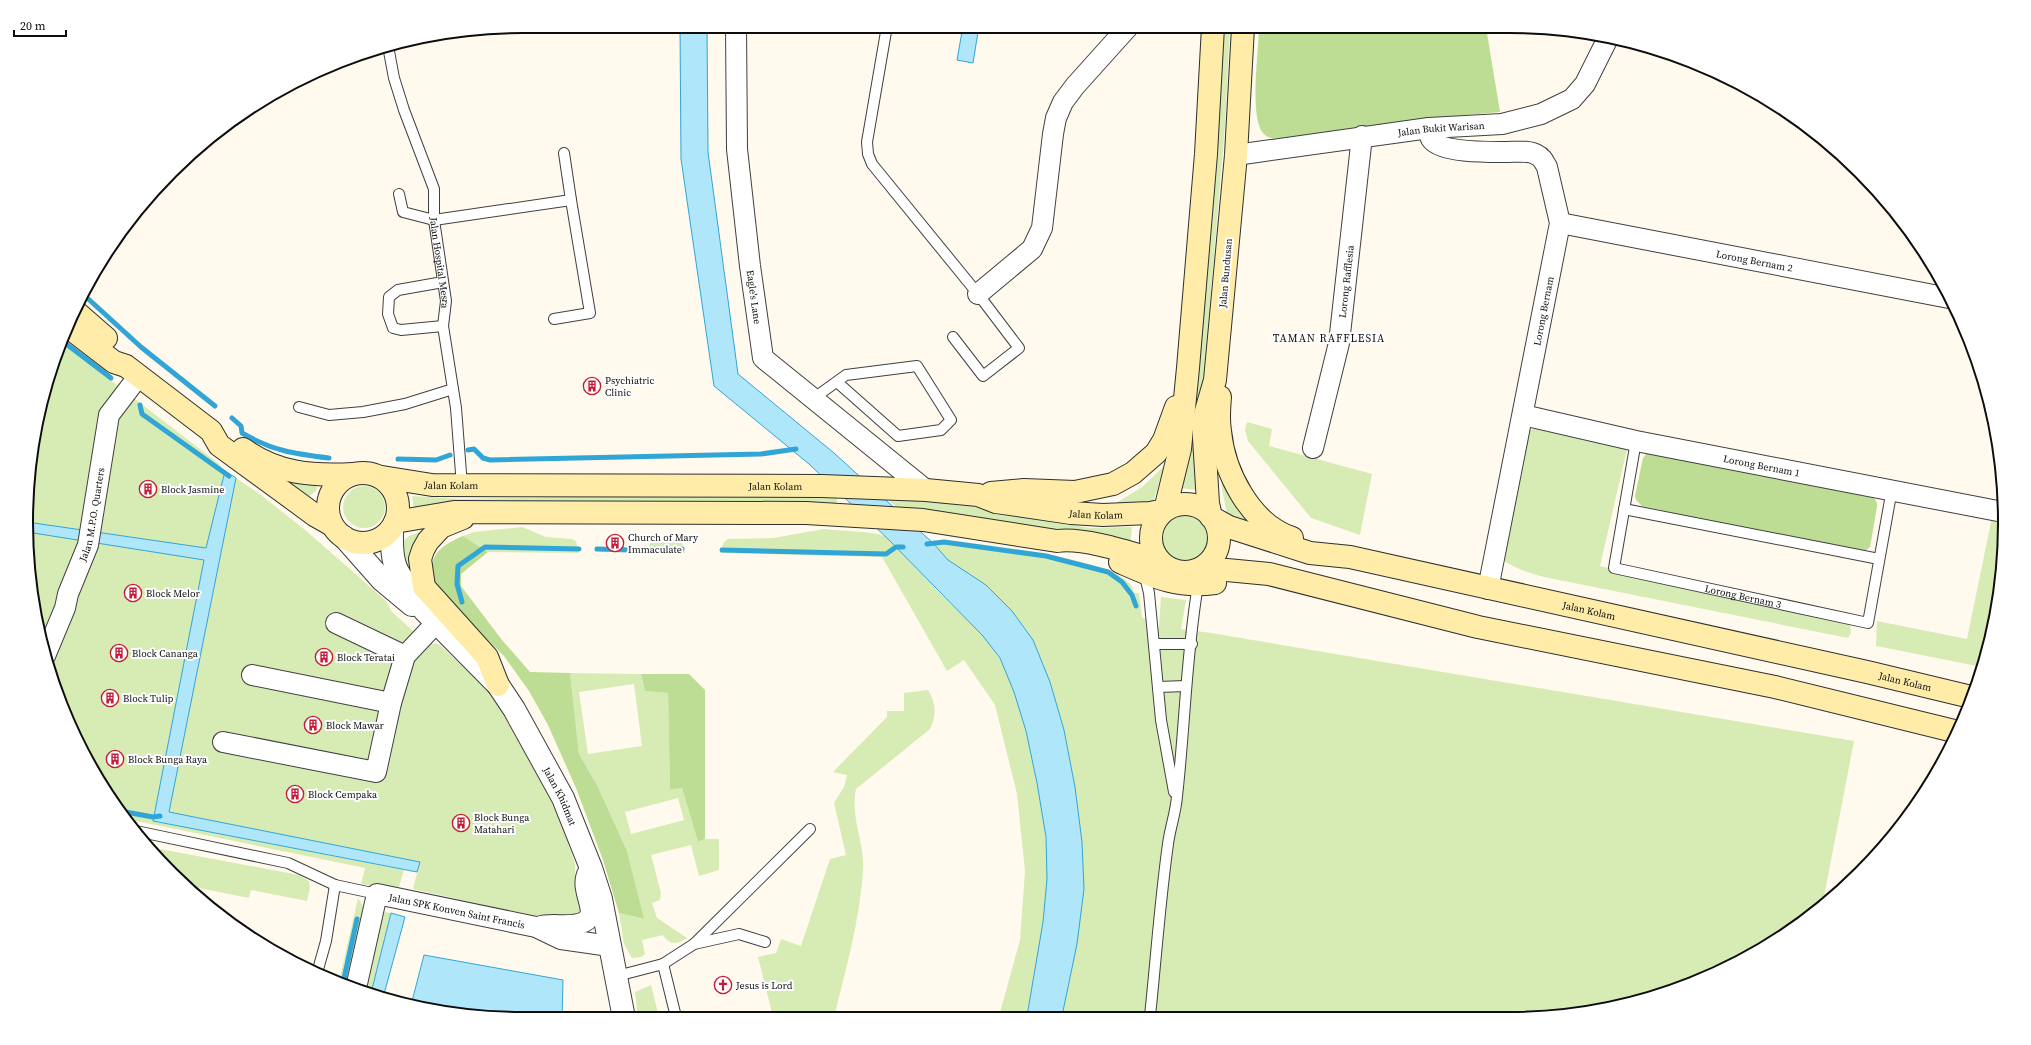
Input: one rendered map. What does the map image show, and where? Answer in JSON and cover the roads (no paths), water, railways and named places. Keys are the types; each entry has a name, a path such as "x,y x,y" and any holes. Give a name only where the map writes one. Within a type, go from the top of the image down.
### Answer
{"main road":[{"path":"1152,566 1154,553 1151,544 1151,534 1154,525 1165,510 1180,449 1206,154 1213,33"},
{"name":"Jalan Bundusan","path":"1211,517 1208,503 1204,418 1215,380 1236,155 1243,33"},
{"path":"79,315 120,351 132,371"},
{"path":"72,329 114,362 132,371 210,431 219,445 338,531 357,542 367,542 382,538 394,525 399,512 399,502 396,492 382,477 368,472 353,474 302,474 281,468 254,456 228,437 214,437"},
{"path":"978,495 1024,490 1075,492 1113,484 1133,473 1156,453 1164,440 1188,368"},
{"path":"1215,380 1220,396 1220,431 1222,445 1227,463 1244,499 1274,528 1285,535 1350,557"},
{"path":"338,531 328,517 328,504 332,492 340,481 353,474"},
{"name":"Jalan Kolam","path":"382,477 432,485 462,486 822,486 926,490 978,495 996,502 1071,513 1103,515 1150,513 1165,510"},
{"path":"1165,510 1180,505 1194,506 1203,510 1216,524 1219,543 1211,560 1196,578"},
{"path":"394,525 454,512 651,511 854,515 923,520 1056,541 1068,540 1084,542 1152,566 1166,567 1196,578 1231,581 1295,581 1478,627 1775,687 1952,730"},
{"path":"478,512 441,527 436,531 423,550 420,559 424,587 487,657 498,686"},
{"name":"Jalan Kolam","path":"1211,517 1229,527 1310,553 1350,557 1488,589 1867,672 1966,696"}],"street":[{"name":"Eagle's Lane","path":"736,33 737,149 750,266 763,358 926,490"},
{"path":"978,294 1032,249 1042,228 1056,118 1063,102 1075,86 1123,33"},
{"path":"1597,41 1599,57"},
{"name":"Jalan Bukit Warisan","path":"1236,155 1362,136 1428,128 1502,124 1541,114 1572,99 1585,84 1606,42"},
{"name":"Lorong Bernam","path":"1428,128 1430,138 1438,145 1445,147 1485,152 1520,152 1536,154 1544,161 1546,166 1560,223 1488,589"},
{"name":"Lorong Rafflesia","path":"1313,448 1339,343 1362,136"},
{"name":"Lorong Bernam 2","path":"1560,223 1943,297"},
{"name":"Jalan M.P.O. Quarters","path":"49,646 66,608 68,594 89,536 109,416 132,371"},
{"name":"Lorong Bernam 1","path":"1522,415 1636,441 1892,489 1998,511"},
{"name":"Jalan Khidmat","path":"394,525 394,561 398,572 419,597 430,617"},
{"name":"Jalan Khidmat","path":"338,531 382,580 411,605 430,617 498,686 514,709 542,756 563,798 591,868 601,899 623,1012"},
{"path":"223,742 376,772 390,703 405,656 430,617"},
{"path":"336,623 405,656"},
{"path":"252,675 390,703"},
{"name":"Jalan SPK Konven Saint Francis","path":"536,927 547,924 575,924 584,922 590,916 591,911 585,884 586,875 591,868"},
{"path":"357,983 377,894"},
{"name":"Jalan SPK Konven Saint Francis","path":"377,894 536,927 561,939 610,946"}],"lane":[{"path":"886,33 867,142 868,154 872,164 978,294 1019,348 984,376 952,337"},
{"name":"Jalan Hospital Mesra","path":"389,52 394,78 404,110 434,188 434,220 446,301 443,326 456,408 462,486"},
{"path":"554,319 590,313 564,153"},
{"path":"399,194 403,212 434,220 571,200"},
{"path":"443,282 398,290 389,297 388,314 393,328 401,330 443,326"},
{"path":"814,398 846,375 917,366 951,420 941,430 898,436 837,382"},
{"path":"299,407 329,415 363,412 405,404 453,389"},
{"name":"Lorong Bernam 3","path":"1636,441 1614,568 1868,623 1892,489"},
{"path":"1624,510 1879,559"},
{"path":"1152,566 1149,594 1161,720 1177,804"},
{"path":"1150,1012 1168,843 1177,804 1185,720 1186,686 1192,644 1190,634 1196,578"},
{"path":"1154,644 1192,644"},
{"path":"1158,687 1186,686"},
{"path":"617,976 663,964 694,944 810,830"},
{"path":"144,833 288,863 335,885 377,894"},
{"path":"319,968 326,941 335,885"},
{"path":"694,944 739,934 765,942"},
{"path":"663,964 675,1012"}],"water":[{"path":"680,33 707,33 708,152 738,374 834,453 933,543 948,560 986,585 1012,611 1033,640 1050,682 1064,730 1075,787 1082,842 1084,889 1077,944 1063,1012 1028,1012 1043,922 1047,879 1046,837 1026,731 1014,692 1000,658 983,636 889,540 809,464 714,386 681,159"},
{"path":"962,33 978,33 973,63 957,60"},
{"path":"225,471 236,478 169,812 420,862 417,872 153,821 204,560 33,533 33,523 206,548"},
{"path":"391,913 405,917 385,992 372,988"},
{"path":"424,955 563,980 562,1012 490,1011 459,1008 412,999"}],"waterway":[{"path":"87,298 141,347 215,406"},
{"path":"67,344 111,378"},
{"path":"140,405 142,414 229,476"},
{"path":"232,418 241,426 242,433 264,444 284,451 329,458"},
{"path":"468,450 474,449 483,458 490,460 761,454 796,449"},
{"path":"398,459 436,460 450,455"},
{"path":"927,544 944,542 1046,556 1108,572 1122,582 1132,595 1136,606"},
{"path":"462,602 457,584 458,566 485,547 579,549"},
{"path":"722,550 886,554 896,547 903,547"},
{"path":"597,549 630,550"},
{"path":"651,549 682,549"},
{"path":"129,813 153,817 160,816"},
{"path":"344,978 357,919"}],"place":[{"name":"Psychiatric Clinic","path":"592,386"},
{"name":"Block Jasmine","path":"148,489"},
{"name":"Church of Mary Immaculate","path":"615,543"},
{"name":"Block Melor","path":"133,593"},
{"name":"Block Cananga","path":"119,653"},
{"name":"Block Teratai","path":"324,657"},
{"name":"Block Tulip","path":"110,698"},
{"name":"Block Mawar","path":"313,725"},
{"name":"Block Bunga Raya","path":"115,759"},
{"name":"Block Cempaka","path":"295,794"},
{"name":"Block Bunga Matahari","path":"461,823"},
{"name":"Jesus is Lord","path":"723,985"}],"district":[{"name":"TAMAN RAFFLESIA","path":"1329,338"}]}
